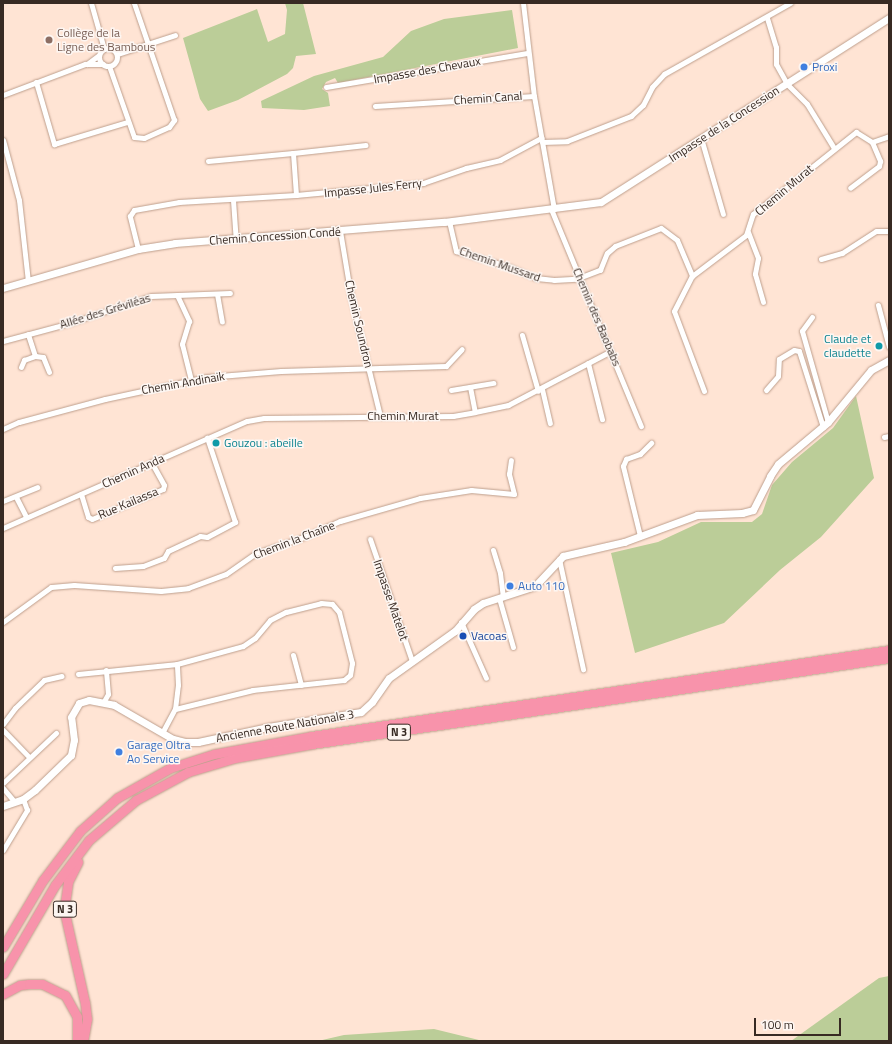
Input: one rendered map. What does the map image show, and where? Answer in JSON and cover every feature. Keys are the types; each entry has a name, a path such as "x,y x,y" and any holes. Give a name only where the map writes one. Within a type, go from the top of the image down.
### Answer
{"highway":[{"name":"N 3","path":"3,935 38,877 80,831 117,798 148,778 214,754 312,736 889,650"},
{"name":"N 3","path":"3,974 73,859 89,840 136,800 172,778 235,758 889,658"},
{"name":"N 3","path":"83,1041 87,1018 85,1003 64,910 68,882 73,868 91,845 136,800"},
{"name":"N 3","path":"3,946 43,880 80,831"},
{"path":"3,994 20,985 36,984 55,988 65,995 77,1017 77,1041"}],"main road":[{"name":"Impasse de la Concession","path":"552,209 601,202 889,18"},
{"name":"Chemin Concession Condé","path":"3,288 138,249 175,243 449,222 552,209"},
{"path":"559,559 640,536 697,515 742,513 753,510 770,476 778,464 825,424 866,376 878,365 889,360"},
{"name":"Ancienne Route Nationale 3","path":"104,701 162,733 185,742 198,742 268,727 353,715 366,709 384,683 412,661 455,631 460,622 483,603 535,586 559,559"},
{"path":"3,806 23,799 71,755 74,740 71,717 74,709 79,703 89,700 104,701"}],"street":[{"path":"91,3 104,49"},
{"path":"109,66 127,122 134,137 144,138 169,127 174,120 134,3"},
{"path":"523,3 527,53 534,96"},
{"path":"541,140 567,141 631,116 643,105 652,87 664,74 767,18 790,3"},
{"path":"767,18 776,47 776,64 787,84 807,104 834,148"},
{"path":"117,54 175,35"},
{"path":"3,94 87,64 104,49 111,48 117,54"},
{"name":"Impasse des Chevaux","path":"326,87 527,53"},
{"path":"87,64 103,64 109,66 116,62 117,54"},
{"path":"99,55 103,64"},
{"path":"36,82 54,144 127,122"},
{"name":"Chemin Canal","path":"375,106 534,96 552,209"},
{"name":"Chemin Murat","path":"748,232 749,222 753,214 856,132 872,142"},
{"path":"850,188 879,166 878,155 872,142 889,136"},
{"path":"702,138 723,214"},
{"path":"3,140 19,200 28,281"},
{"name":"Impasse Jules Ferry","path":"138,249 130,216 134,210 179,202 233,200 423,183 466,168 500,160 541,140"},
{"path":"208,160 366,145"},
{"path":"293,153 296,195"},
{"path":"233,200 236,239"},
{"name":"Chemin des Baobabs","path":"552,209 641,426"},
{"name":"Chemin Mussard","path":"449,222 455,249 460,253 496,262 536,278 570,280 600,270 607,253 615,246 648,234 656,228 667,231 677,240 692,276"},
{"name":"Chemin Soundron","path":"340,231 351,297 380,416"},
{"path":"820,258 842,253 876,231 889,231"},
{"path":"704,391 674,311 692,276 748,232 758,258 755,274 763,302"},
{"name":"Allée des Gréviléas","path":"3,341 70,323 151,296 230,293"},
{"path":"217,294 222,322"},
{"path":"177,295 189,320 182,344 191,380"},
{"path":"878,305 889,347"},
{"path":"812,317 802,331 825,424"},
{"path":"28,334 35,356"},
{"path":"522,334 550,423"},
{"name":"Chemin Andinaik","path":"3,429 19,422 105,399 191,380 247,373 446,366 462,349"},
{"path":"766,390 778,376 781,356 794,350 799,351 825,424"},
{"name":"Chemin Murat","path":"264,418 453,416 475,412 508,405 540,390 611,352"},
{"path":"22,367 24,360 35,356 43,357 49,372"},
{"path":"588,363 602,419"},
{"path":"451,390 493,383"},
{"path":"470,387 475,412"},
{"name":"Chemin Anda","path":"4,526 247,421 264,418"},
{"path":"115,568 150,564 164,558 168,551 200,536 207,537 235,522 207,438"},
{"path":"640,536 623,466 626,459 640,454 651,443"},
{"name":"Chemin la Chaîne","path":"3,622 51,588 74,585 161,591 188,588 226,574 256,553 301,538 340,522 445,493 471,490 514,494 509,474 510,460"},
{"name":"Rue Kailassa","path":"81,494 88,517 92,519 163,489 164,485 151,462"},
{"path":"3,501 16,497 37,487"},
{"path":"16,497 26,517"},
{"name":"Impasse Matelot","path":"370,539 412,661"},
{"path":"493,550 500,573 501,598 513,647"},
{"path":"559,559 583,669"},
{"path":"78,674 177,664 243,646 255,638 270,620 286,612 321,603 332,604 339,612 352,663 350,675 337,682 253,690 175,709"},
{"path":"460,622 486,678"},
{"path":"293,655 301,685"},
{"path":"162,733 175,709 178,685 177,664"},
{"path":"104,701 108,694 106,670"},
{"path":"3,724 15,708 44,680 62,676"},
{"path":"3,730 30,757"},
{"path":"3,783 56,733"},
{"path":"3,788 14,801"},
{"path":"3,850 27,810 23,799"}],"green space":[{"path":"285,3 303,3 316,54 296,56 293,68 287,74 238,100 208,111 200,99 183,38 257,9 268,42 285,34 287,10"},
{"path":"512,10 518,48 338,83 335,78 326,82 322,89 328,93 330,106 304,110 262,108 261,101 314,76 383,57 411,31 444,19"},
{"path":"856,396 874,478 821,537 780,570 724,623 635,653 611,553 658,542 701,522 752,522 762,514 772,485 792,462 833,428"},
{"path":"889,976 889,1041 791,1041 879,978"},
{"path":"434,1029 483,1041 318,1041 344,1035"}],"place":[{"name":"Collège de la Ligne des Bambous","path":"49,40"},
{"name":"Proxi","path":"804,67"},
{"name":"Claude et claudette","path":"879,346"},
{"name":"Gouzou : abeille","path":"216,443"},
{"name":"Auto 110","path":"510,586"},
{"name":"Vacoas","path":"463,636"},
{"name":"Garage Oltra Ao Service","path":"119,752"}]}
